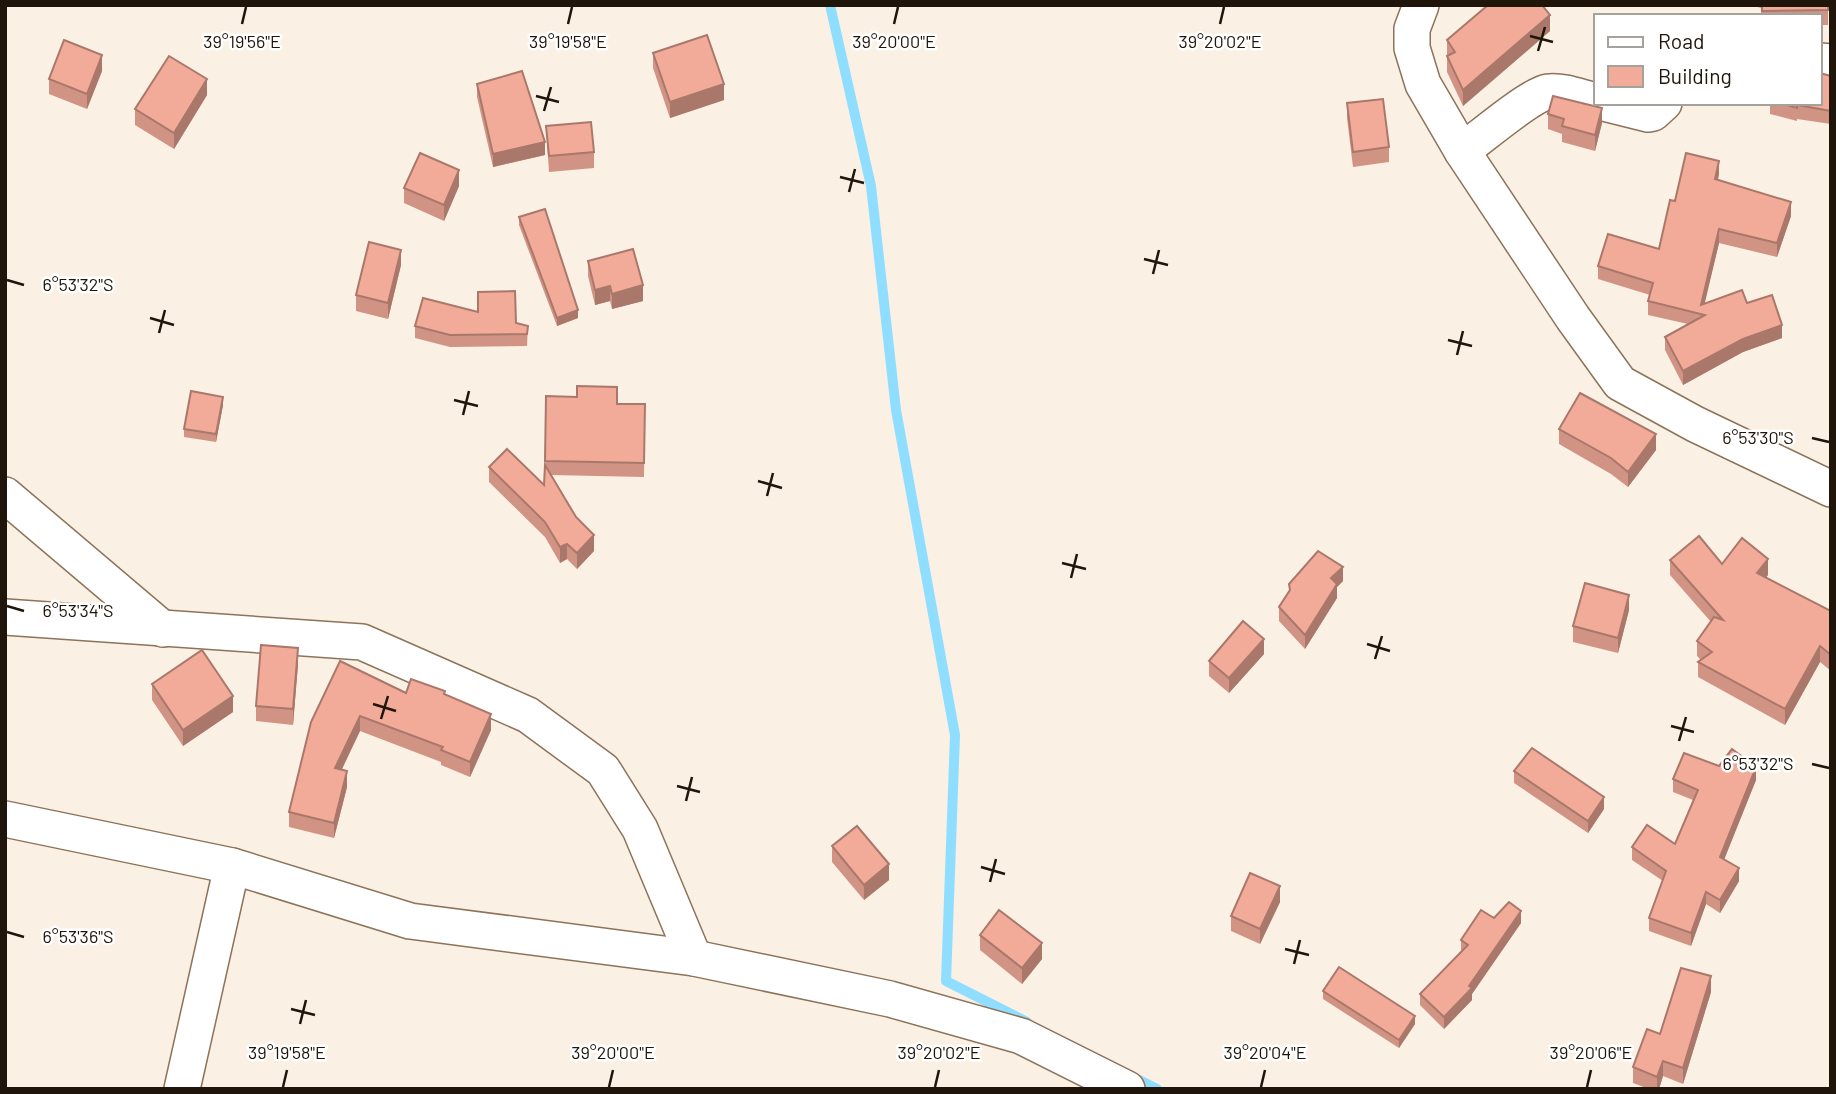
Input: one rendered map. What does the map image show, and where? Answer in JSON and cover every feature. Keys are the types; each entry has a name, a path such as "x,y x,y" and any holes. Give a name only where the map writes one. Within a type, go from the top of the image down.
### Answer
{"street":[{"path":"1421,5 1412,29 1412,48 1423,84 1462,151 1573,318 1620,383 1695,424 1831,489"},
{"path":"1462,151 1530,101 1548,92 1594,100"},
{"path":"1612,105 1648,114 1662,105"},
{"path":"5,495 163,629"},
{"path":"5,617 362,642 528,715 603,770 640,829 694,958"},
{"path":"5,819 232,866 410,921 694,958 890,999 1021,1036 1127,1089"},
{"path":"182,1089 232,866"}],"building":[{"path":"1488,5 1542,5 1550,15 1463,90 1447,56 1455,52 1447,40"},
{"path":"1762,5 1828,5 1828,10 1762,11"},
{"path":"707,35 724,84 670,102 653,53"},
{"path":"64,40 102,55 87,94 49,79"},
{"path":"169,56 207,79 174,133 135,109"},
{"path":"522,71 545,142 493,154 477,84"},
{"path":"1822,74 1831,76 1831,111 1797,105 1822,105"},
{"path":"1553,96 1602,108 1595,135 1562,126 1564,119 1548,114"},
{"path":"1383,99 1389,147 1353,152 1347,103"},
{"path":"591,122 594,152 549,156 546,126"},
{"path":"420,153 459,170 444,205 404,188"},
{"path":"1686,153 1719,161 1715,179 1791,202 1777,243 1719,229 1701,305 1742,290 1747,303 1772,295 1782,325 1743,339 1683,371 1665,337 1705,315 1648,301 1653,283 1598,266 1608,234 1659,249 1670,200 1675,201"},
{"path":"545,209 578,310 557,318 519,217"},
{"path":"369,242 401,250 388,303 356,295"},
{"path":"633,249 643,285 612,294 610,286 595,290 588,261"},
{"path":"515,291 516,323 528,326 527,334 450,335 415,326 423,298 478,312 478,292"},
{"path":"577,386 617,387 617,404 645,404 644,463 545,461 546,396 577,397"},
{"path":"191,391 223,397 216,434 184,429"},
{"path":"1580,393 1656,434 1628,472 1611,458 1559,429"},
{"path":"507,449 544,485 545,465 576,517 594,535 577,553 567,544 560,547 545,522 489,467"},
{"path":"1699,536 1722,564 1742,538 1768,559 1757,573 1831,611 1831,655 1820,646 1785,709 1698,662 1712,652 1697,641 1714,617 1723,620 1670,560"},
{"path":"1318,551 1343,567 1331,578 1337,584 1305,635 1279,607 1290,590 1289,584"},
{"path":"1585,583 1629,595 1618,638 1573,626"},
{"path":"1243,621 1264,639 1229,678 1209,661"},
{"path":"261,645 298,648 293,709 256,706"},
{"path":"202,650 233,696 183,730 152,684"},
{"path":"340,661 406,693 411,679 445,691 444,694 491,714 470,762 441,750 443,747 360,716 335,768 347,771 334,823 289,812 311,722"},
{"path":"1532,748 1604,797 1588,821 1514,771"},
{"path":"1732,749 1756,767 1720,857 1739,868 1720,900 1706,892 1691,933 1649,918 1666,871 1632,847 1647,825 1675,844 1698,790 1673,779 1684,753 1719,766"},
{"path":"857,826 889,864 864,885 832,846"},
{"path":"1250,873 1280,886 1260,929 1231,916"},
{"path":"1509,902 1521,911 1469,986 1472,988 1444,1017 1420,994 1468,945 1461,940 1481,910 1494,918"},
{"path":"999,910 1042,943 1022,968 980,935"},
{"path":"1339,967 1415,1016 1399,1040 1323,991"},
{"path":"1681,968 1711,976 1683,1068 1663,1061 1657,1077 1633,1067 1647,1029 1660,1034"}],"waterway":[{"path":"830,5 871,186 896,410 955,735 946,981 1027,1022"},
{"path":"1131,1076 1157,1089"}]}
